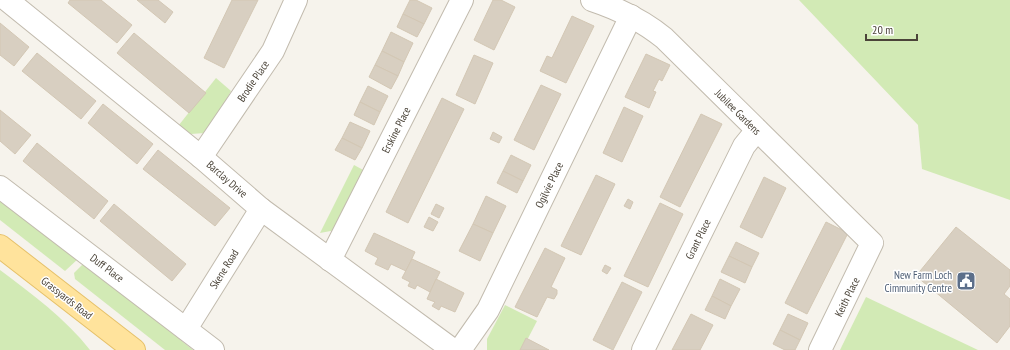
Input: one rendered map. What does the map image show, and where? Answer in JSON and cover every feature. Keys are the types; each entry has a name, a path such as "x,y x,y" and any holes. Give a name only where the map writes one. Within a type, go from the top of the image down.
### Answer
{"main road":[{"name":"Grassyards Road","path":"0,246 134,350"}],"street":[{"name":"Barclay Drive","path":"7,0 201,157 261,209 453,350"},
{"name":"Brodie Place","path":"201,157 273,51 296,0"},
{"name":"Erskine Place","path":"330,260 462,0"},
{"name":"Jubilee Gardens","path":"592,0 631,16 648,25 664,38 872,243"},
{"name":"Ogilvie Place","path":"460,350 488,310 631,16"},
{"name":"Grant Place","path":"643,350 744,146 757,130"},
{"name":"Duff Place","path":"0,187 213,350"},
{"name":"Skene Road","path":"186,329 261,209"},
{"name":"Keith Place","path":"820,350 872,243"}],"green space":[{"path":"799,0 1010,0 1010,200 922,169 918,125"},
{"path":"216,78 231,91 205,133 191,134 179,125"},
{"path":"354,165 367,172 336,230 320,233"},
{"path":"0,195 79,258 65,271 0,220"},
{"path":"84,263 193,350 165,350 75,279 74,273"},
{"path":"0,270 36,297 59,317 90,350 0,350"},
{"path":"866,297 978,350 840,350"},
{"path":"505,305 537,321 522,350 487,350 487,339"}],"building":[{"path":"70,0 101,0 132,25 117,43 68,3"},
{"path":"137,0 158,0 173,12 165,23"},
{"path":"232,0 258,0 224,68 204,58"},
{"path":"410,0 416,0 432,8 424,24 403,14"},
{"path":"493,0 501,0 515,7 494,50 474,40"},
{"path":"403,14 424,24 417,37 397,27"},
{"path":"572,16 594,26 566,83 540,71 547,56 552,58"},
{"path":"0,23 29,47 14,66 0,55"},
{"path":"391,32 413,43 404,62 382,51"},
{"path":"134,33 206,93 189,113 117,53"},
{"path":"382,51 404,62 398,76 375,65"},
{"path":"37,53 96,101 81,119 22,71"},
{"path":"646,54 670,65 662,81 659,79 653,91 656,92 649,108 625,97"},
{"path":"474,55 493,63 475,104 456,95"},
{"path":"375,65 398,76 391,89 369,77"},
{"path":"541,85 561,94 534,150 514,140"},
{"path":"368,86 388,96 380,112 360,102"},
{"path":"442,98 464,109 408,223 386,212"},
{"path":"360,102 380,112 374,125 354,115"},
{"path":"103,104 153,144 137,164 88,123"},
{"path":"624,107 643,116 622,162 603,153"},
{"path":"0,110 31,135 15,154 0,141"},
{"path":"701,114 722,124 680,207 660,197"},
{"path":"350,122 370,131 362,148 342,138"},
{"path":"493,132 502,137 499,143 490,139"},
{"path":"342,138 362,148 355,160 335,150"},
{"path":"37,143 108,201 94,219 23,161"},
{"path":"158,150 230,208 215,226 143,169"},
{"path":"511,155 531,165 523,181 503,171"},
{"path":"503,171 523,181 517,193 497,183"},
{"path":"596,175 615,184 581,255 561,246"},
{"path":"764,177 786,188 762,238 740,227"},
{"path":"486,196 506,206 493,233 473,224"},
{"path":"628,199 633,202 630,209 624,206"},
{"path":"660,203 683,214 648,287 624,276"},
{"path":"114,204 186,264 172,281 100,221"},
{"path":"436,204 444,208 439,218 431,214"},
{"path":"429,217 438,222 433,231 424,227"},
{"path":"826,222 848,233 807,314 785,303"},
{"path":"473,224 493,233 480,261 459,251"},
{"name":"New Farm Loch Cimmunity Centre","path":"956,227 1010,270 1010,286 1004,294 1010,299 1010,326 997,343 916,276"},
{"path":"374,233 415,252 406,271 391,264 388,270 375,264 378,258 365,251"},
{"path":"736,242 759,253 752,267 729,256"},
{"path":"545,248 565,258 551,287 557,290 557,294 554,299 547,297 537,317 515,307"},
{"path":"729,256 752,267 745,283 721,272"},
{"path":"412,259 440,272 430,292 417,285 415,289 408,286 410,282 402,278"},
{"path":"605,265 611,268 607,274 602,271"},
{"path":"436,279 464,293 455,312 441,306 439,310 432,306 435,302 427,299"},
{"path":"720,279 740,289 731,306 712,296"},
{"path":"622,282 642,292 613,350 593,340"},
{"path":"712,296 731,306 725,319 705,310"},
{"path":"691,314 713,325 700,350 672,350"},
{"path":"788,314 808,323 800,340 780,330"},
{"path":"780,330 800,340 795,350 785,350 773,344"},
{"path":"526,338 549,350 520,350"}],"place":[{"name":"New Farm Loch Cimmunity Centre","path":"966,281"}]}
